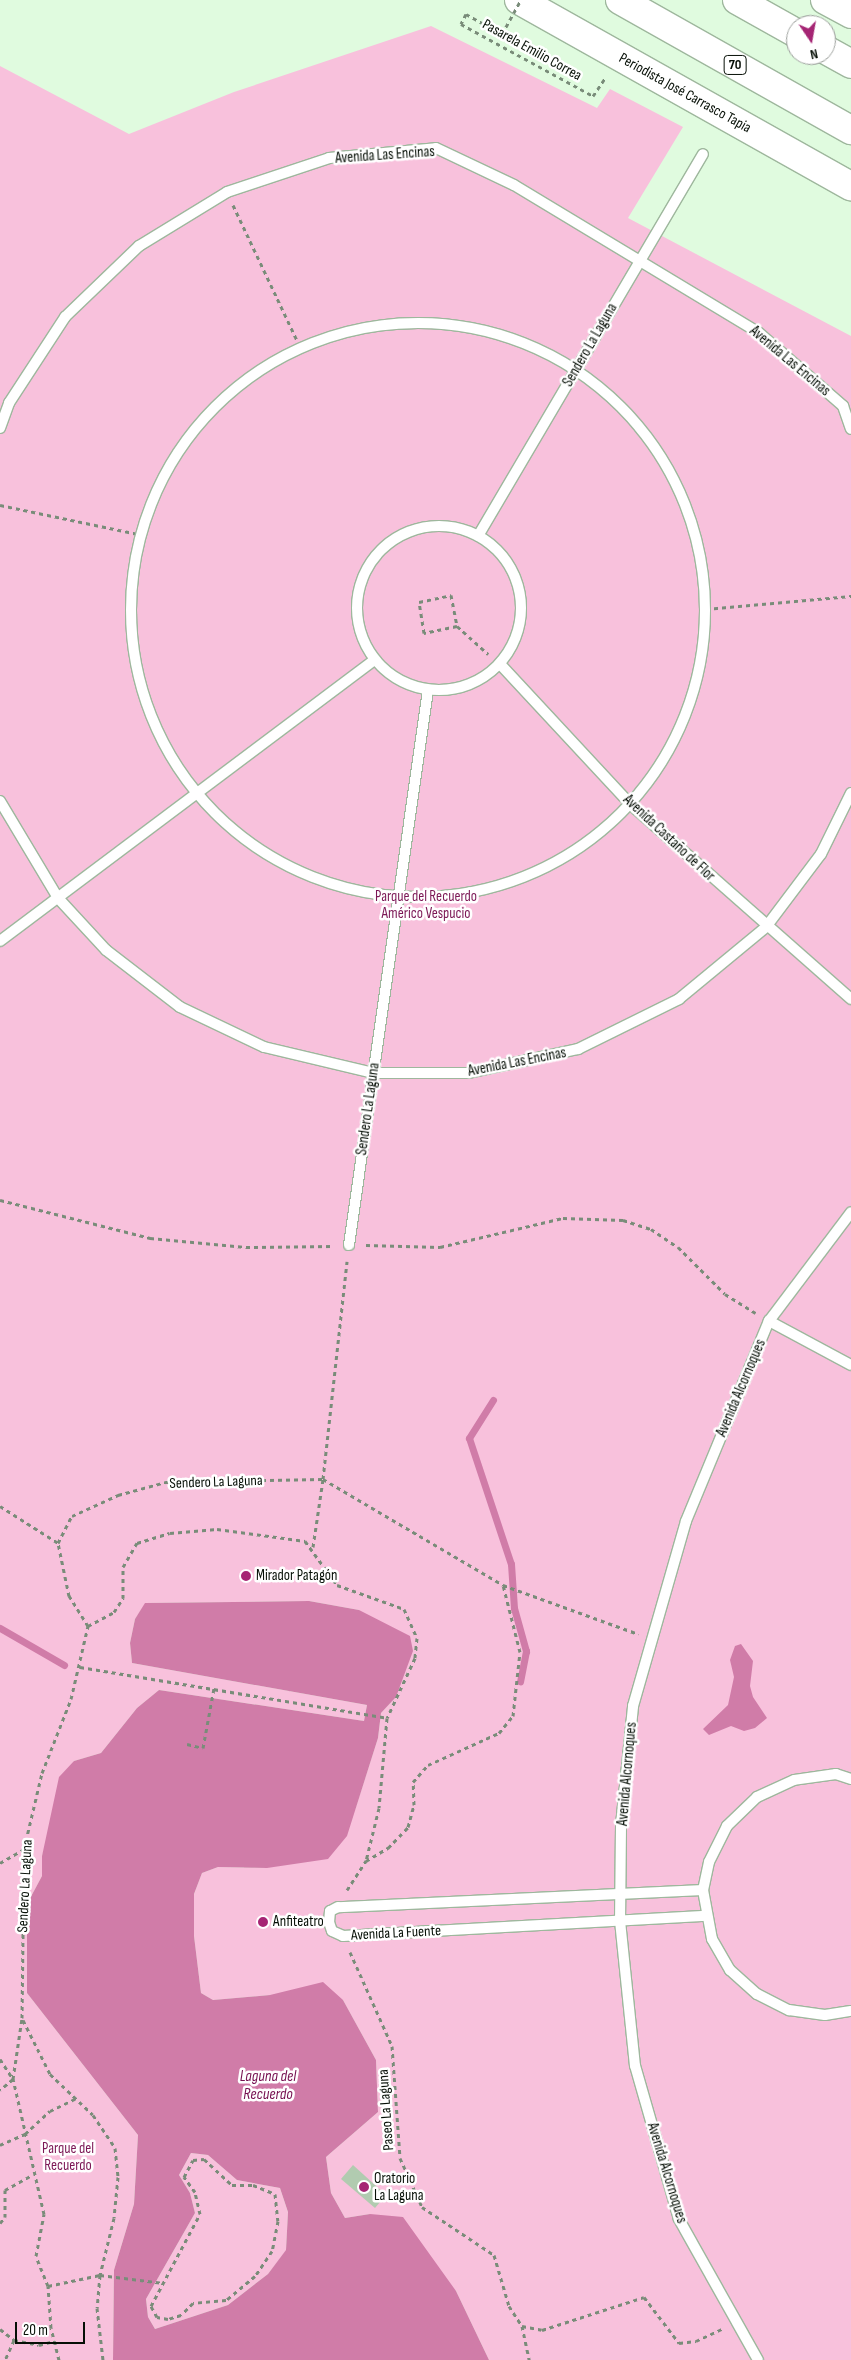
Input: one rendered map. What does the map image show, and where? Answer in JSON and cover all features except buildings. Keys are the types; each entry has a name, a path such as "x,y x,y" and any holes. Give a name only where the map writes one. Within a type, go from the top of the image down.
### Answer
{"main road":[{"name":"Periodista José Carrasco Tapia","path":"520,0 851,186"},
{"name":"70","path":"620,0 851,130"},
{"path":"737,0 786,27"},
{"path":"825,0 851,14"},
{"path":"836,56 851,64"}],"lane":[{"name":"Avenida Las Encinas","path":"0,428 9,403 66,317 139,246 227,192 329,158 436,148 514,185 758,332 843,406 851,429"},
{"name":"Sendero La Laguna","path":"478,536 703,154"},
{"path":"429,323 494,333 580,362 665,463 695,533 706,609 701,662 687,713 663,761 630,804 589,842 540,870 488,889 398,898 320,882 267,857 221,822 194,795 143,703 128,619 138,534 179,449 228,393 300,348 363,328 429,323"},
{"path":"452,526 478,536 498,550 513,570 521,594 521,619 514,643 500,664 479,680 462,686 428,690 406,684 373,660 359,631 356,603 362,576 377,553 398,536 424,527 452,526"},
{"path":"0,941 373,660"},
{"name":"Avenida Castaño de Flor","path":"500,664 630,804 766,927 851,999"},
{"name":"Sendero La Laguna","path":"349,1245 428,690"},
{"name":"Avenida Las Encinas","path":"0,801 58,898 106,950 180,1007 264,1048 373,1073 468,1073 578,1049 679,999 766,927 821,854 851,793"},
{"name":"Avenida Alcornoques","path":"758,2360 679,2219 635,2066 620,1922 621,1825 633,1706 686,1521 769,1322 851,1212"},
{"path":"769,1322 851,1365"},
{"path":"851,1779 836,1774 794,1780 757,1797 728,1826 709,1862 703,1890 706,1916 712,1938 730,1970 757,1994 789,2010 824,2015 851,2011"},
{"name":"Avenida La Fuente","path":"703,1890 338,1907 330,1911 329,1922 332,1932 343,1936 706,1916"}],"path":[{"name":"Pasarela Emilio Correa","path":"520,0 502,34 466,14 461,24 593,96"},
{"path":"227,192 300,348"},
{"path":"0,504 138,534"},
{"path":"457,626 424,633 419,602 451,595 457,626 500,664"},
{"path":"706,609 851,596"},
{"path":"0,1200 150,1238 246,1247 349,1245 440,1247 563,1218 623,1220 651,1229 678,1247 725,1294 769,1322"},
{"path":"313,1548 323,1479 349,1245"},
{"path":"323,1479 504,1585 652,1640"},
{"name":"Sendero La Laguna","path":"58,1543 72,1516 118,1495 166,1482 323,1479"},
{"path":"0,1506 58,1543 69,1596 88,1626 114,1612 124,1598 123,1567 137,1543 170,1533 217,1529 305,1541 313,1548 336,1585 404,1609 417,1638 415,1658 387,1718 379,1808 366,1861 338,1907"},
{"path":"366,1861 388,1848 408,1827 414,1805 413,1782 428,1765 499,1733 513,1716 520,1652 504,1585"},
{"name":"Sendero La Laguna","path":"59,2360 54,2341 48,2286 36,2256 44,2214 32,2175 13,2078 22,2018 24,1849 42,1773 72,1699 88,1626"},
{"path":"80,1667 387,1718"},
{"path":"187,1744 204,1748 214,1688"},
{"path":"0,1863 24,1849"},
{"name":"Paseo La Laguna","path":"343,1936 392,2046 400,2109 400,2158 422,2207 494,2255 509,2306 522,2326"},
{"path":"22,2018 50,2074 93,2115 114,2148 118,2177 114,2218 100,2275 97,2308 103,2360"},
{"path":"0,2059 13,2078 0,2090"},
{"path":"0,2145 25,2134 50,2111 75,2099"},
{"path":"204,2159 232,2185 253,2185 275,2194 278,2221 272,2251 255,2276 226,2300 194,2303 181,2315 168,2319 157,2317 151,2306 163,2283 200,2214 195,2192 184,2177 193,2160 204,2159"},
{"path":"0,2223 5,2217 4,2190 32,2175"},
{"path":"48,2286 100,2275 163,2283"},
{"path":"529,2360 522,2326 542,2330 644,2297 679,2343 696,2341 737,2322"},
{"path":"0,2329 14,2340 39,2344 54,2341"},
{"path":"5,2360 14,2340"}],"green space":[{"name":"Parque del Recuerdo Américo Vespucio","path":"431,26 597,108 610,89 683,127 628,218 851,336 851,2360 489,2360 456,2291 370,2214 345,2218 331,2193 326,2157 378,2112 376,2060 343,2000 270,1995 213,2000 201,1993 194,1936 194,1894 202,1873 218,1867 267,1868 355,1810 378,1738 381,1713 396,1697 359,1610 309,1601 146,1603 135,1619 130,1643 132,1663 367,1705 364,1721 159,1690 137,1708 101,1753 74,1761 42,1856 42,1876 27,1904 27,1993 138,2135 134,2204 114,2270 113,2360 0,2360 0,66 129,134 234,92"},
{"path":"191,2153 208,2155 237,2180 280,2188 288,2212 286,2251 268,2274 228,2305 155,2329 148,2317 146,2299 195,2213 190,2193 179,2175"}],"water":[{"name":"Laguna del Recuerdo","path":"309,1601 359,1610 410,1636 413,1651 396,1697 381,1713 378,1738 347,1836 328,1859 267,1868 218,1867 202,1873 194,1894 194,1936 201,1993 213,2000 270,1995 323,1982 343,2000 376,2060 378,2112 326,2157 331,2193 345,2218 370,2214 403,2217 456,2291 489,2360 113,2360 114,2270 134,2204 138,2135 27,1993 27,1904 42,1876 42,1856 59,1777 74,1761 101,1753 137,1708 159,1690 364,1721 367,1705 132,1663 130,1643 135,1619 145,1603","holes":["191,2153 208,2155 237,2180 280,2188 288,2212 286,2250 268,2274 228,2305 155,2329 148,2317 146,2299 195,2213 190,2193 179,2175"]},
{"path":"741,1644 753,1661 750,1686 753,1697 767,1718 755,1728 744,1731 731,1726 709,1735 703,1729 728,1705 734,1677 730,1660 735,1646"}],"waterway":[{"path":"493,1400 469,1438 511,1564 514,1608 526,1651 520,1681"},
{"path":"0,1628 64,1665"}],"place":[{"name":"Mirador Patagón","path":"246,1576"},
{"name":"Anfiteatro","path":"263,1922"},
{"name":"Oratorio La Laguna","path":"364,2187"}],"park label":[{"name":"Parque del Recuerdo","path":"68,2156"}]}
